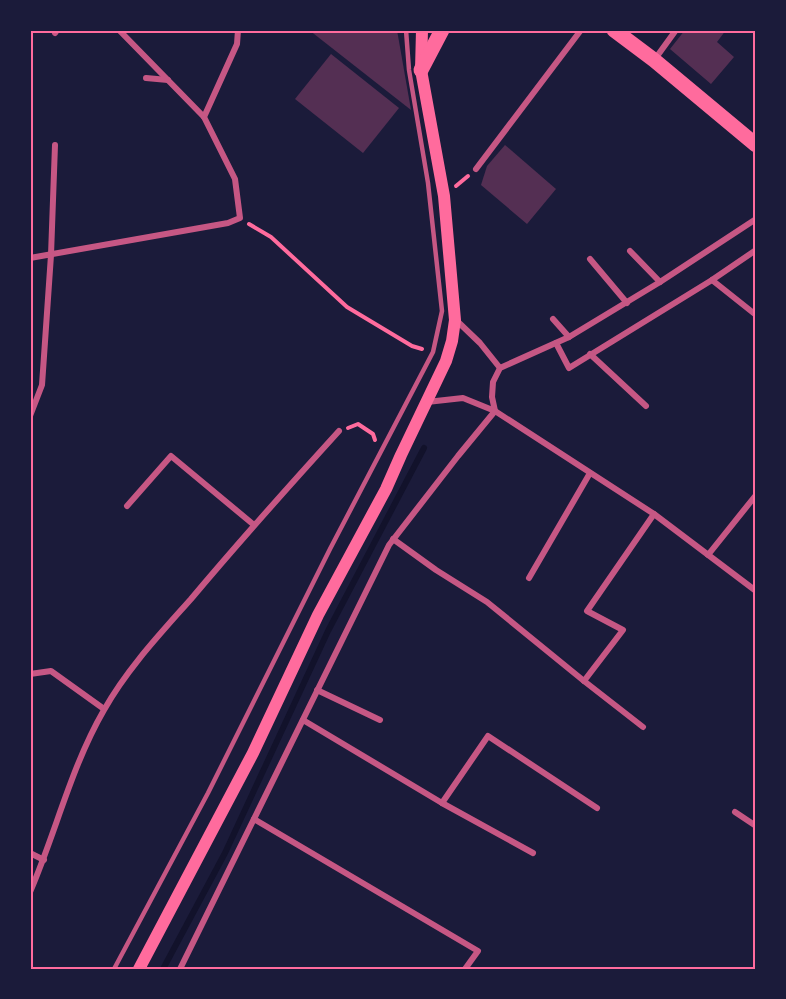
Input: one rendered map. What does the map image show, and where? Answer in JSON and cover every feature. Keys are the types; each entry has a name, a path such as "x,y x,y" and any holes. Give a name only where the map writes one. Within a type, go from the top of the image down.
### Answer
{"main road":[{"path":"139,969 253,753 318,615 386,489 400,455 447,361 456,320 444,196 421,70 422,30"},
{"path":"421,70 442,30"},
{"path":"614,30 755,143"}],"street":[{"path":"30,258 228,223 240,218 235,179 204,117 119,30"},
{"path":"204,117 237,45 238,30"},
{"path":"476,169 581,30"},
{"path":"654,60 676,30"},
{"path":"146,78 168,80"},
{"path":"30,416 42,385 51,255 55,145"},
{"path":"495,411 492,397 493,382 500,368 569,337 627,303 756,219"},
{"path":"556,343 568,368 712,280 756,250"},
{"path":"630,251 660,282"},
{"path":"590,259 627,303"},
{"path":"712,280 756,315"},
{"path":"553,319 569,337"},
{"path":"456,320 480,343 500,368"},
{"path":"590,354 646,406"},
{"path":"427,402 463,398 495,411 654,514 756,591"},
{"path":"180,969 393,539 495,411"},
{"path":"30,892 44,860 85,744 127,674 254,525 339,431"},
{"path":"127,506 171,456 254,525"},
{"path":"529,578 591,473"},
{"path":"708,555 756,495"},
{"path":"584,681 623,630 587,611 654,514"},
{"path":"393,539 436,570 487,602 643,728"},
{"path":"30,674 51,671 104,709"},
{"path":"317,690 380,720"},
{"path":"303,720 442,803 533,853"},
{"path":"442,803 488,736 597,808"},
{"path":"735,812 756,826"},
{"path":"254,819 478,951 465,969"},
{"path":"30,853 44,860"}],"lane":[{"path":"114,969 208,793 433,352 442,311 428,183 409,70 406,30"}],"path":[{"path":"444,196 476,169"},
{"path":"240,218 271,237 347,307 412,346 433,352"},
{"path":"339,431 358,424 373,434 380,454"}],"building":[{"path":"309,30 397,30 411,110"},
{"path":"685,30 726,30 717,42 734,57 711,84 670,49"},
{"path":"331,54 399,108 363,153 295,99"},
{"path":"505,145 556,189 527,224 481,185 487,166"}],"waterway":[{"path":"163,969 225,853 328,631 424,448"}]}
